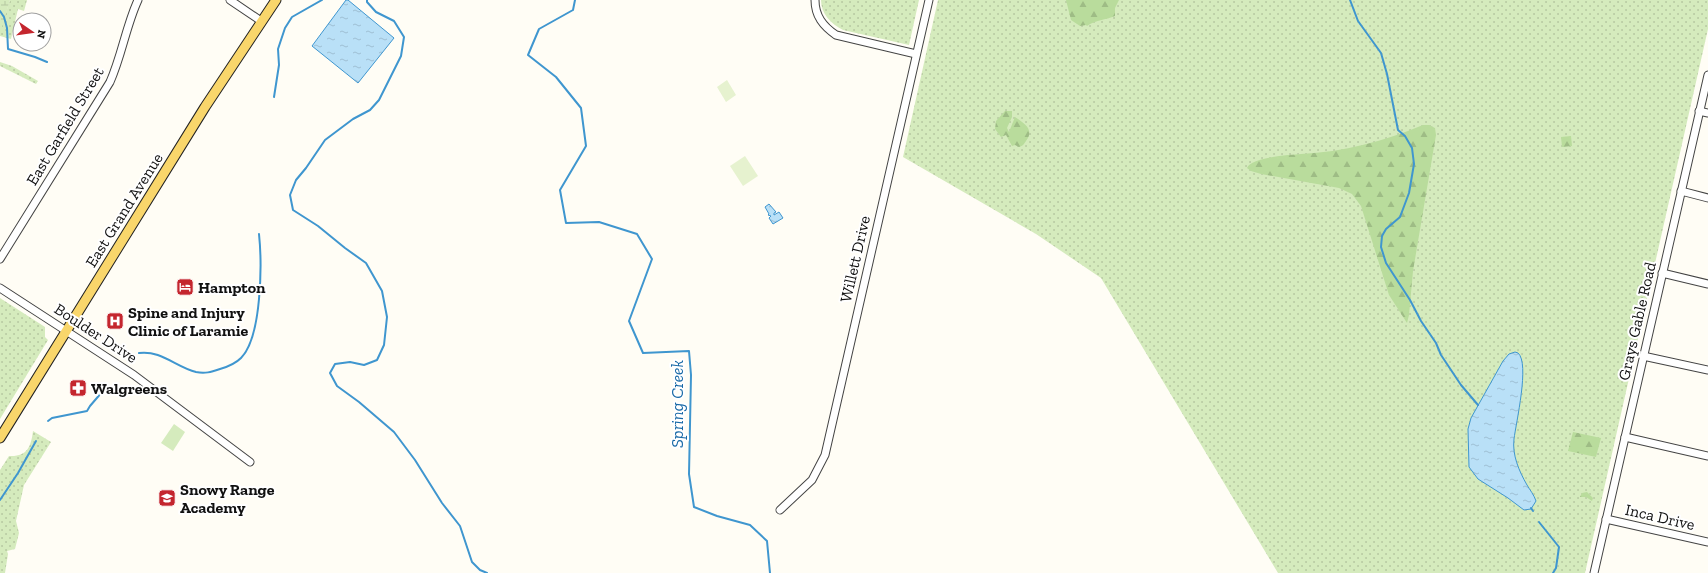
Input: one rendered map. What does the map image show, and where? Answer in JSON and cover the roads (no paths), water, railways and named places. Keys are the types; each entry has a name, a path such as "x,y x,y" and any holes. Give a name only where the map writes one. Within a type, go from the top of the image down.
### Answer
{"main road":[{"name":"East Grand Avenue","path":"0,438 210,100 276,0"}],"street":[{"name":"East Garfield Street","path":"0,259 110,82 122,54 130,20 138,0"},
{"path":"230,0 261,21"},
{"path":"815,0 818,16 829,30 836,35 916,54"},
{"name":"Willett Drive","path":"780,510 812,480 825,455 929,0"},
{"name":"Grays Gable Road","path":"1594,573 1708,75"},
{"path":"1699,111 1708,114"},
{"path":"1681,192 1708,198"},
{"path":"1662,273 1708,284"},
{"name":"Boulder Drive","path":"0,288 134,375 250,462"},
{"path":"1643,356 1708,370"},
{"path":"1625,437 1708,456"},
{"name":"Inca Drive","path":"1606,519 1708,542"}],"water":[{"path":"346,0 348,0 394,38 358,83 312,46"},
{"path":"769,204 776,212 774,215 779,212 783,218 773,224 769,218 771,216 768,215 769,214 765,207"},
{"path":"1515,352 1518,353 1521,359 1523,380 1514,439 1514,451 1521,474 1536,501 1531,509 1524,510 1478,479 1469,467 1468,429 1471,418 1503,361 1509,354"}],"waterway":[{"path":"274,97 279,65 278,49 285,28 292,17 322,0"},
{"path":"367,0 376,12 394,21 404,37 401,56 379,100 370,110 353,119 325,140 296,180 290,195 293,210 318,226 366,263 382,291 387,317 384,345 377,360 364,365 350,362 335,364 330,373 337,386 359,402 394,432 415,460 442,503 460,526 472,562 480,570 487,573"},
{"name":"Spring Creek","path":"575,0 573,10 539,29 528,55 556,77 581,108 586,146 560,190 566,223 599,222 637,234 652,259 629,321 643,353 689,351 691,375 689,474 694,507 717,516 750,525 767,541 770,573"},
{"path":"1350,0 1358,21 1381,53 1387,74 1398,130 1405,136 1412,148 1414,164 1409,193 1400,217 1386,229 1382,236 1381,247 1386,263 1436,343 1441,355 1461,385 1478,405"},
{"path":"0,11 4,17 7,28 8,49 47,62"},
{"path":"139,353 161,356 189,370 202,373 211,372 234,364 241,358 248,348 257,317 260,280 259,234"},
{"path":"48,421 52,418 87,411 102,392 111,391"},
{"path":"0,500 18,473 36,441"},
{"path":"1539,522 1559,547 1556,568 1553,573"}],"place":[{"name":"Hampton","path":"185,287"},
{"name":"Spine and Injury Clinic of Laramie","path":"115,321"},
{"name":"Walgreens","path":"78,388"},
{"name":"Snowy Range Academy","path":"167,498"}]}
